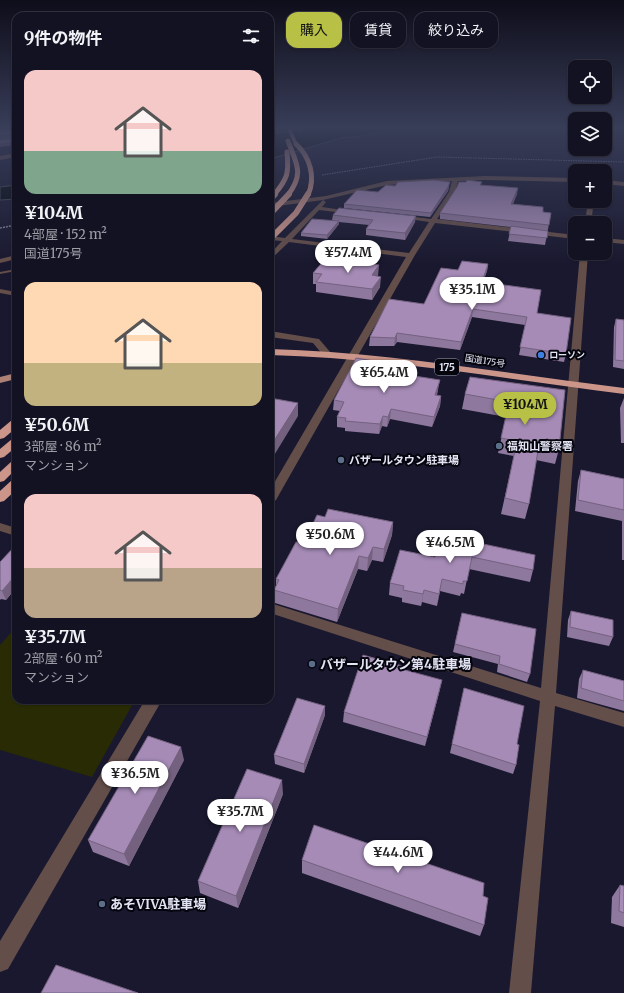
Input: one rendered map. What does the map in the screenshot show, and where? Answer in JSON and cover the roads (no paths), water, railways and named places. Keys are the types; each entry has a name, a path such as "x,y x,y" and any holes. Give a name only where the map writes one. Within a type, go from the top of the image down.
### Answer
{"highway":[{"path":"274,195 285,182 290,172"},
{"path":"274,210 291,192 299,175 299,172"},
{"path":"304,182 307,175 306,172"},
{"path":"274,235 302,204 312,186 314,177 313,172"},
{"path":"288,210 299,195"},
{"name":"国道175号","path":"274,352 352,355 624,391"},
{"path":"0,436 12,426"},
{"path":"0,455 12,444"},
{"path":"0,478 12,467"},
{"path":"0,498 12,487"}],"main road":[{"path":"0,380 12,377"}],"street":[{"path":"274,204 326,198 387,183 456,179 568,180"},
{"path":"274,493 352,355 363,340 432,221 452,192 456,179"},
{"path":"274,254 332,193 374,182 374,180"},
{"path":"612,183 624,184"},
{"path":"318,208 363,213"},
{"path":"394,217 568,236"},
{"path":"274,239 411,256"},
{"path":"612,241 624,242"},
{"path":"0,255 12,253"},
{"path":"0,261 12,258"},
{"path":"520,993 548,697 572,385 583,260"},
{"path":"0,291 12,293"},
{"path":"274,335 316,341 326,353"},
{"path":"0,527 12,531"},
{"path":"274,609 624,720"},
{"path":"0,961 152,704"}],"lane":[{"path":"0,273 12,271"}],"place":[{"name":"ローソン","path":"541,355"},
{"name":"福知山警察署","path":"499,446"},
{"name":"バザールタウン駐車場","path":"341,460"},
{"name":"バザールタウン第4駐車場","path":"312,664"},
{"name":"あそVIVA駐車場","path":"102,904"}]}
